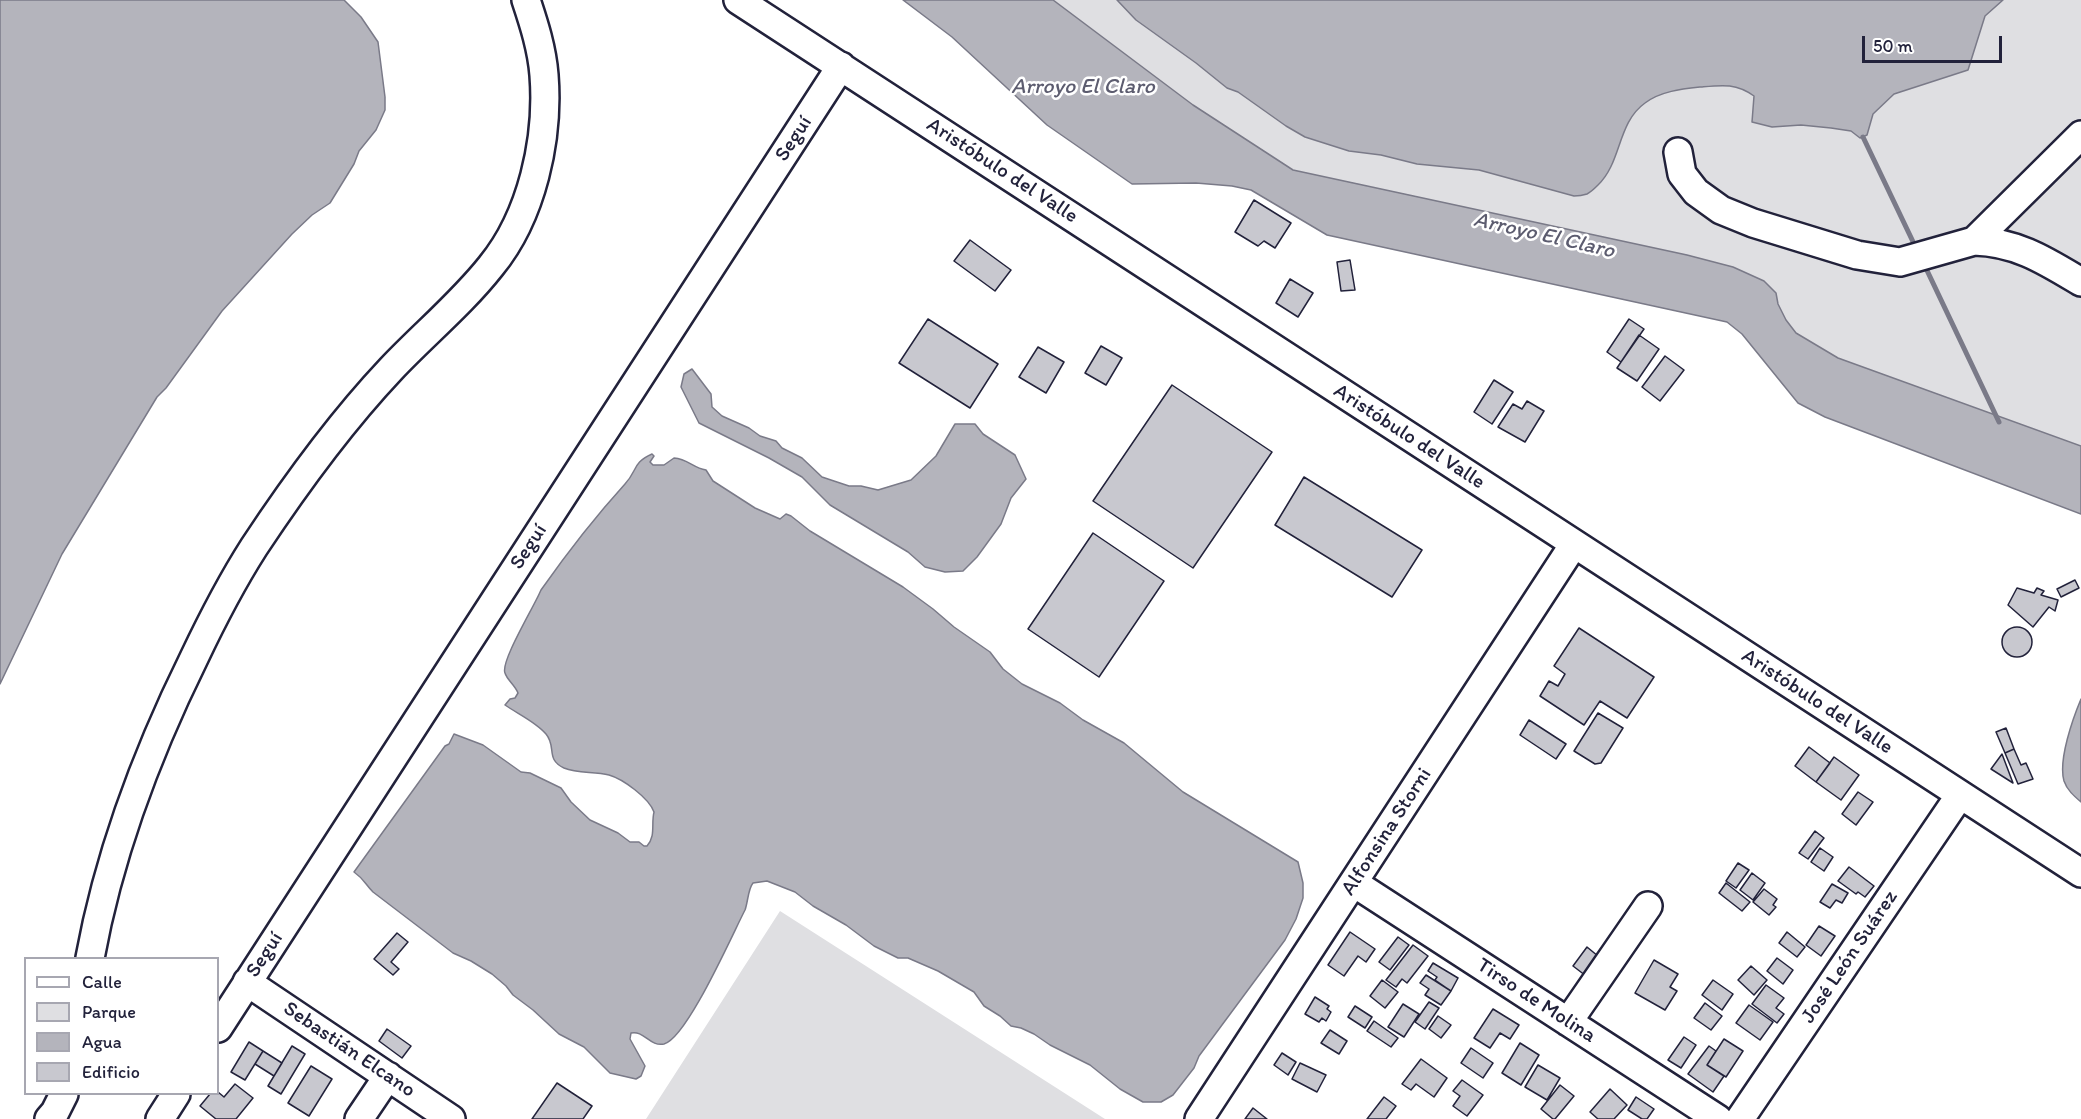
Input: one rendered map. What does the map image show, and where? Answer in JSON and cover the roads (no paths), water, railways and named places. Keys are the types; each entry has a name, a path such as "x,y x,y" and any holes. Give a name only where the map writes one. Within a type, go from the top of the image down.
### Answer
{"street":[{"path":"90,957 115,857 152,750 183,679 233,581 302,478 391,369 464,297 493,264 517,223 533,183 542,143 545,108 544,72 535,28 526,0"},
{"name":"Aristóbulo del Valle","path":"738,0 2081,873"},
{"name":"Seguí","path":"219,1026 841,66"},
{"path":"1974,241 2081,135"},
{"path":"1678,152 1682,174 1696,192 1721,210 1753,223 1857,255 1900,262 1974,241 1994,242 2034,254 2081,282"},
{"name":"Alfonsina Storni","path":"1199,1119 1574,544"},
{"name":"José León Suárez","path":"1740,1119 1960,795"},
{"name":"Tirso de Molina","path":"1354,883 1718,1119"},
{"path":"1568,1022 1648,906"},
{"name":"Sebastián Elcano","path":"247,982 451,1119"},
{"path":"359,1119 388,1076"},
{"path":"50,1119 64,1095"},
{"path":"160,1119 175,1095"}],"water":[{"path":"0,0 344,0 361,17 378,42 385,110 376,130 359,151 354,164 330,203 312,215 292,234 222,311 157,397 62,554 0,684"},
{"name":"Arroyo El Claro","path":"903,0 1053,0 1193,105 1293,170 1687,255 1733,267 1764,281 1776,293 1778,304 1786,320 1796,333 1838,358 2081,446 2081,514 1825,417 1798,403 1742,334 1727,322 1327,235 1251,190 1196,183 1132,184 1047,125 952,37"},
{"path":"1117,0 2003,0 1985,16 1968,70 1894,94 1873,114 1867,135 1860,138 1851,131 1831,128 1801,125 1772,127 1752,122 1754,96 1735,87 1716,86 1672,91 1651,99 1636,111 1629,121 1606,176 1588,193 1574,196 1479,170 1417,164 1381,155 1349,151 1305,137 1238,92 1227,88 1136,20"},
{"path":"692,369 711,394 712,407 722,416 749,428 760,436 776,441 782,448 802,458 822,477 849,486 878,490 911,480 936,456 955,424 975,424 983,434 1015,455 1026,479 1011,498 1001,524 977,557 963,571 945,572 925,567 908,552 830,505 802,477 699,423 681,387 684,374"},
{"path":"652,454 654,456 650,462 653,465 664,465 674,458 683,460 706,470 713,481 755,508 780,519 786,514 791,516 810,531 903,587 990,652 1003,669 1022,684 1060,703 1083,720 1124,743 1183,792 1298,862 1303,883 1303,898 1296,919 1285,940 1173,1095 1161,1102 1143,1102 1120,1089 1090,1065 1050,1045 1034,1034 1011,1026 984,1006 974,992 938,971 908,958 898,958 874,946 795,892 767,881 753,883 751,886 745,910 720,962 696,1006 674,1038 664,1044 659,1044 640,1034 631,1033 630,1039 645,1066 641,1076 636,1079 610,1073 584,1047 559,1034 492,974 453,953 373,892 354,872 445,746 449,744 454,734 483,745 521,772 530,773 561,788 571,802 590,820 618,833 630,842 639,842 647,846 650,842 654,812 641,795 615,777 564,768 555,761 546,734 505,705 518,693 506,676 505,667 541,590 582,535 629,479 638,464"},
{"path":"2081,699 2081,802 2073,795 2064,781 2063,762 2067,739"}],"waterway":[{"path":"1863,137 1916,248"},
{"path":"1923,262 1999,422"}]}
